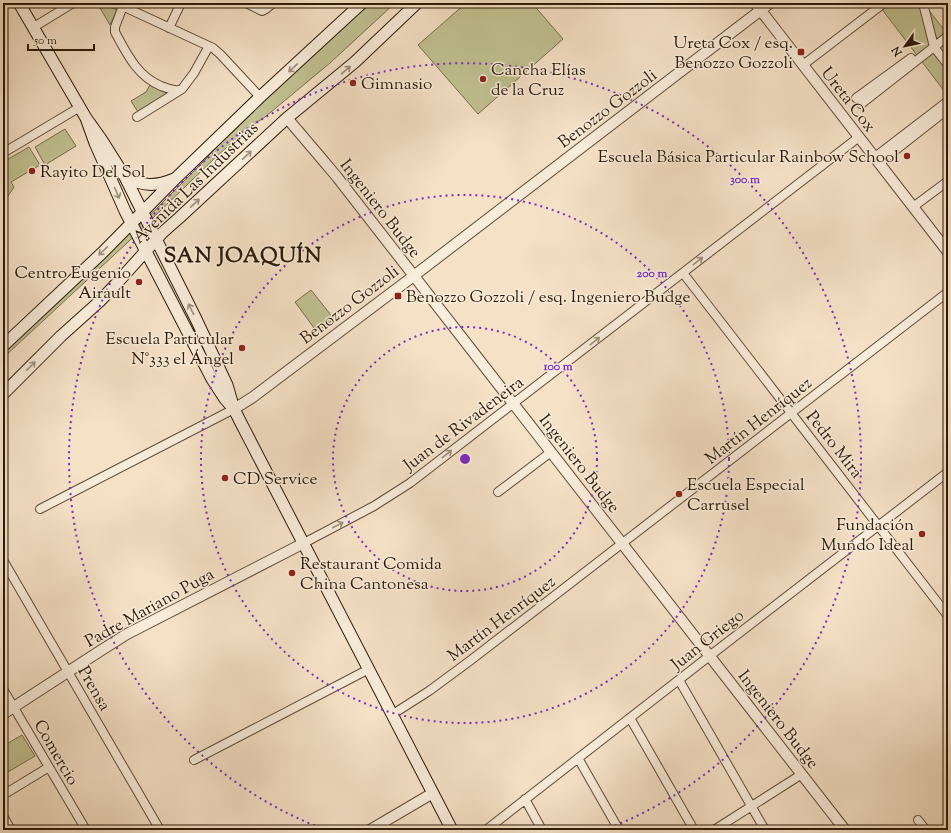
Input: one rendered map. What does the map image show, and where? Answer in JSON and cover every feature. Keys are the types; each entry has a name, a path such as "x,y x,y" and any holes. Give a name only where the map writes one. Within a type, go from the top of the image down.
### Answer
{"main road":[{"path":"20,3 86,118 125,177 218,365 234,409 452,830"},
{"name":"Avenida Las Industrias","path":"3,346 131,224 176,178 260,97 362,3"},
{"name":"Avenida Las Industrias","path":"3,394 61,336 100,301 179,218 287,118 349,67 417,3"},
{"path":"86,118 95,143 131,224 212,379 225,399 234,409"},
{"path":"125,177 136,182 149,185 162,184 176,178"}],"street":[{"path":"34,27 73,3"},
{"path":"170,28 181,3"},
{"path":"246,3 262,11 273,3"},
{"name":"Benozzo Gozzoli","path":"40,509 234,409 253,397 413,276 758,7 770,3"},
{"path":"803,65 884,3"},
{"path":"923,3 933,45 948,65"},
{"path":"179,90 158,85 146,78 137,69 114,32 120,5 209,46 220,54 260,97"},
{"name":"Ureta Cox","path":"758,7 948,252"},
{"path":"859,101 933,45 948,36"},
{"path":"137,117 184,87 194,73 209,46"},
{"path":"877,160 948,100"},
{"path":"3,153 80,107"},
{"path":"877,160 948,110"},
{"name":"Ingeniero Budge","path":"287,118 322,158 845,830"},
{"name":"Juan de Rivadeneira","path":"304,543 374,506 422,474 859,137"},
{"path":"913,207 948,181"},
{"name":"Pedro Mira","path":"683,272 948,616"},
{"name":"Martín Henríquez","path":"393,714 450,676 948,292"},
{"path":"498,492 550,452"},
{"name":"Juan Griego","path":"486,830 948,472"},
{"name":"Padre Mariano Puga","path":"3,714 127,634 304,543"},
{"name":"Prensa","path":"3,560 160,830"},
{"path":"194,760 369,669"},
{"path":"679,680 765,830"},
{"name":"Comercio","path":"3,689 86,830"},
{"path":"630,718 694,830"},
{"path":"578,758 619,830"},
{"path":"3,795 49,768"},
{"path":"714,830 802,774"},
{"path":"370,830 433,793"},
{"path":"525,799 542,830"},
{"path":"3,816 11,830"},
{"path":"918,820 926,830"}],"green space":[{"path":"97,3 117,10 110,25"},
{"path":"369,3 395,3 330,63 265,117 251,126 217,156 127,243 3,358 3,352 20,334 155,210 207,158 213,148 295,69"},
{"name":"Cancha Elías de la Cruz","path":"466,3 532,3 563,39 478,114 418,45"},
{"path":"889,3 922,3 931,46 948,68 948,96 881,8"},
{"path":"927,8 946,32 934,41"},
{"path":"150,85 168,93 138,112 131,101 146,92"},
{"path":"65,129 76,146 45,165 35,147"},
{"path":"29,147 40,165 11,182 14,187 6,199 3,193 3,162"},
{"path":"311,290 334,319 317,332 295,302"},
{"path":"22,735 35,756 3,775 3,746"}],"place":[{"name":"Ureta Cox / esq. Benozzo Gozzoli","path":"801,52"},
{"name":"Cancha Elías de la Cruz","path":"483,79"},
{"name":"Gimnasio","path":"353,83"},
{"name":"Escuela Básica Particular Rainbow School","path":"907,156"},
{"name":"Rayito Del Sol","path":"32,171"},
{"name":"Centro Eugenio Airault","path":"139,282"},
{"name":"Benozzo Gozzoli / esq. Ingeniero Budge","path":"398,296"},
{"name":"Escuela Particular N°333 el Ángel","path":"242,348"},
{"name":"CD Service","path":"225,478"},
{"name":"Escuela Especial Carrusel","path":"679,494"},
{"name":"Fundación Mundo Ideal","path":"922,534"},
{"name":"Restaurant Comida China Cantonesa","path":"292,573"}],"district":[{"name":"SAN JOAQUÍN","path":"243,255"}]}
